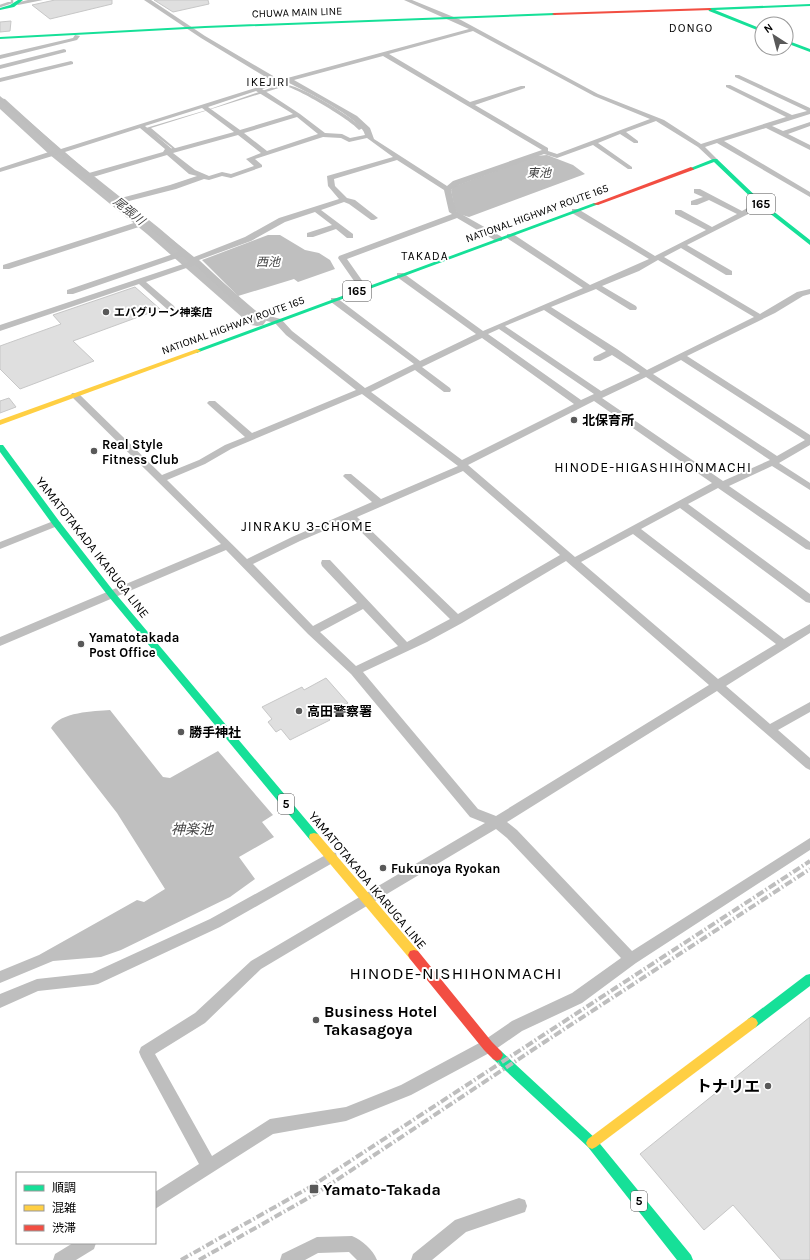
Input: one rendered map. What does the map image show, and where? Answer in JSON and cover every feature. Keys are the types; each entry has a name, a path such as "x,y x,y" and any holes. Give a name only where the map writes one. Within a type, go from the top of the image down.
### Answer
{"main road":[{"path":"686,0 754,28"},
{"path":"0,9 20,2"},
{"name":"CHUWA MAIN LINE","path":"456,20 706,8 810,5"},
{"name":"CHUWA MAIN LINE","path":"0,38 192,29 810,8"},
{"name":"CHUWA MAIN LINE","path":"0,41 192,29"},
{"path":"794,44 810,51"},
{"name":"165","path":"715,160 761,204 810,243"},
{"name":"NATIONAL HIGHWAY ROUTE 165","path":"0,423 715,160"},
{"name":"YAMATOTAKADA IKARUGA LINE","path":"0,447 56,523 112,595 331,857 368,899 488,1046 592,1143 686,1260"},
{"path":"592,1143 810,979"}],"street":[{"path":"20,2 40,0"},
{"path":"147,0 279,82"},
{"path":"407,0 474,29 596,95 667,124 700,146 715,160"},
{"path":"0,170 141,126 206,109 261,91 279,82 474,29"},
{"path":"0,57 75,39 77,36"},
{"path":"0,67 64,51"},
{"path":"384,54 546,149 544,152"},
{"path":"0,80 71,63"},
{"path":"738,69 788,92"},
{"path":"737,76 809,112"},
{"path":"290,80 355,117 368,129 369,136 372,140 447,189 452,210 457,215 499,240"},
{"path":"728,86 792,118"},
{"path":"470,104 523,88"},
{"path":"261,91 298,115 323,135"},
{"path":"0,98 56,153 119,201 193,262 249,312 278,321 289,334 463,466 572,558 810,765"},
{"path":"206,109 239,132 265,153"},
{"path":"700,146 809,112"},
{"path":"88,176 298,115"},
{"path":"447,189 456,183 544,152 557,156 655,119"},
{"path":"782,134 810,124"},
{"path":"141,126 169,148 166,151 168,153"},
{"path":"767,126 810,148"},
{"path":"621,132 636,142"},
{"path":"168,153 192,172 209,178 222,174 231,176 260,166 249,158 323,135 342,136 349,140 369,136"},
{"path":"797,141 810,137"},
{"path":"719,141 809,193"},
{"path":"593,142 630,168"},
{"path":"344,200 332,186 330,178 399,157"},
{"path":"119,201 163,190 204,176"},
{"path":"697,191 743,214"},
{"path":"694,203 709,197"},
{"path":"0,328 193,262 248,239 282,220 344,200 352,202 374,218"},
{"path":"161,479 202,462 228,447 251,437 364,391 499,326 636,269 761,204"},
{"path":"316,209 350,236"},
{"path":"575,211 760,317"},
{"path":"678,212 712,230"},
{"path":"364,289 342,258 457,215"},
{"path":"6,267 144,223"},
{"path":"310,236 338,226"},
{"path":"510,236 593,287 633,308"},
{"path":"681,245 729,273"},
{"path":"70,292 182,254"},
{"path":"400,275 580,404"},
{"path":"140,281 171,308"},
{"path":"245,564 463,466 580,404 648,373 772,311 800,294 810,291"},
{"path":"334,300 447,390"},
{"path":"545,307 648,373 810,487"},
{"path":"499,326 810,546"},
{"path":"597,360 614,351"},
{"path":"355,671 406,647 572,558 634,529 680,503 774,461 809,442 681,356"},
{"path":"75,396 228,545 312,631 355,671 474,813 497,822 512,834 631,959"},
{"path":"212,403 251,437"},
{"path":"348,476 379,503"},
{"path":"680,503 810,599"},
{"path":"350,516 458,620"},
{"path":"0,546 56,523"},
{"path":"634,529 784,644"},
{"path":"0,642 228,545"},
{"path":"326,563 406,647"},
{"path":"312,631 364,604"},
{"path":"209,1167 146,1052 200,1018 256,965 497,822 784,644 808,631"},
{"path":"769,730 810,706"},
{"path":"156,1200 270,1127 346,1114 406,1090 488,1046 517,1026 577,998 631,959 810,843"},
{"path":"0,1001 37,985 93,979 215,923 331,857"},
{"path":"419,1260 461,1226 519,1206"},
{"path":"61,1260 86,1244"},
{"path":"288,1260 317,1245 352,1244 369,1260"}],"water":[{"path":"282,84 290,85 312,95 347,116 363,128 359,130 346,119 324,105 285,86 151,128 176,149 171,149 172,148 146,128 210,109"},
{"name":"東池","path":"547,155 573,165 585,174 469,217 455,211 451,190 455,186 536,156"},
{"name":"西池","path":"268,235 280,235 305,250 319,253 330,260 335,269 298,282 294,279 238,296 202,260"},
{"name":"神楽池","path":"110,710 163,777 170,778 218,751 273,815 262,822 274,837 239,857 255,879 230,897 121,950 101,957 53,961 0,983 0,971 39,955 137,900 144,902 165,889 117,813 51,728 55,723 62,719 78,713"}],"building":[{"path":"55,0 112,0 112,4 50,19 32,5"},
{"path":"154,0 208,0 209,4 173,12"},
{"path":"11,21 10,31 0,32 0,22"},
{"path":"135,287 160,309 73,341 94,361 20,389 0,369 0,346 61,324 53,315"},
{"path":"9,398 16,407 0,413 0,401"},
{"name":"高田警察署","path":"326,678 348,703 326,715 330,720 290,740 281,729 276,732 268,722 272,719 262,707 302,687 304,690"},
{"name":"トナリエ","path":"810,1017 810,1260 781,1260 733,1205 704,1230 640,1154"}],"waterway":[{"path":"0,6 12,2 12,0"},
{"name":"尾張川","path":"0,102 55,152 153,231 257,321"}],"railway":[{"path":"181,1260 312,1186 810,861"},
{"path":"199,1260 317,1193 546,1041 810,869"}],"traffic: fast":[{"path":"0,9 12,6 21,0"},
{"path":"710,9 810,5"},
{"path":"711,10 754,28"},
{"path":"0,38 205,27 554,14"},
{"path":"794,44 810,51"},
{"path":"691,169 715,160 761,204 810,243"},
{"path":"197,351 596,204"},
{"path":"0,447 56,523 112,595 314,837"},
{"path":"752,1023 810,979"},
{"path":"497,1055 592,1143 686,1260"}],"traffic: slow":[{"path":"0,423 197,351"},
{"path":"314,837 414,955"},
{"path":"592,1143 752,1023"}],"traffic: jam":[{"path":"554,14 710,9"},
{"path":"596,204 691,169"},
{"path":"414,955 497,1055"}],"place":[{"name":"エバグリーン神楽店","path":"106,312"},
{"name":"北保育所","path":"574,420"},
{"name":"Real Style Fitness Club","path":"94,451"},
{"name":"Yamatotakada Post Office","path":"81,644"},
{"name":"高田警察署","path":"299,711"},
{"name":"勝手神社","path":"181,732"},
{"name":"Fukunoya Ryokan","path":"383,868"},
{"name":"Business Hotel Takasagoya","path":"316,1020"},
{"name":"トナリエ","path":"768,1086"},
{"name":"Yamato-Takada","path":"314,1189"}],"district":[{"name":"DONGO","path":"691,28"},
{"name":"IKEJIRI","path":"268,82"},
{"name":"TAKADA","path":"425,256"},
{"name":"HINODE-HIGASHIHONMACHI","path":"653,467"},
{"name":"JINRAKU 3-CHOME","path":"307,526"},
{"name":"HINODE-NISHIHONMACHI","path":"456,973"}]}
